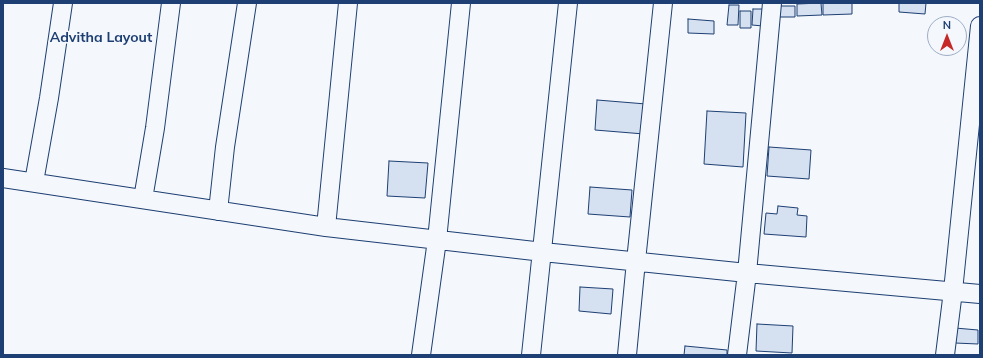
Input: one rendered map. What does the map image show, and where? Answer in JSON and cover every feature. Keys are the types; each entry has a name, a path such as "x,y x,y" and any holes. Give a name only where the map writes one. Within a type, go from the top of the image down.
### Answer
{"street":[{"path":"34,182 49,98 63,3"},
{"path":"143,199 155,128 171,3"},
{"path":"218,211 247,3"},
{"path":"326,227 348,3"},
{"path":"421,355 437,240 460,3"},
{"path":"531,355 568,3"},
{"path":"627,355 663,3"},
{"path":"737,355 772,3"},
{"path":"945,355 953,292 980,26"},
{"path":"3,178 326,227 543,252 746,273 980,294"}],"building":[{"path":"821,3 822,15 797,16 797,4"},
{"path":"823,3 852,3 852,14 823,15"},
{"path":"899,3 926,3 925,14 899,12"},
{"path":"729,5 739,5 738,25 727,25"},
{"path":"778,6 795,6 795,17 778,17"},
{"path":"753,9 763,9 763,26 752,25"},
{"path":"740,11 751,11 751,28 740,28"},
{"path":"688,19 714,21 714,34 688,33"},
{"path":"597,100 646,104 644,134 595,130"},
{"path":"707,111 746,113 743,167 704,164"},
{"path":"769,147 811,150 809,179 767,176"},
{"path":"389,161 428,163 425,198 387,196"},
{"path":"590,187 632,190 630,217 588,214"},
{"path":"778,206 798,208 797,215 807,216 806,237 764,234 766,213 777,214"},
{"path":"580,287 613,289 611,314 579,311"},
{"path":"757,324 793,326 792,353 756,351"},
{"path":"955,328 978,330 978,344 955,343"},
{"path":"685,346 727,350 727,355 684,355"}],"district":[{"name":"Advitha Layout","path":"101,38"}]}
